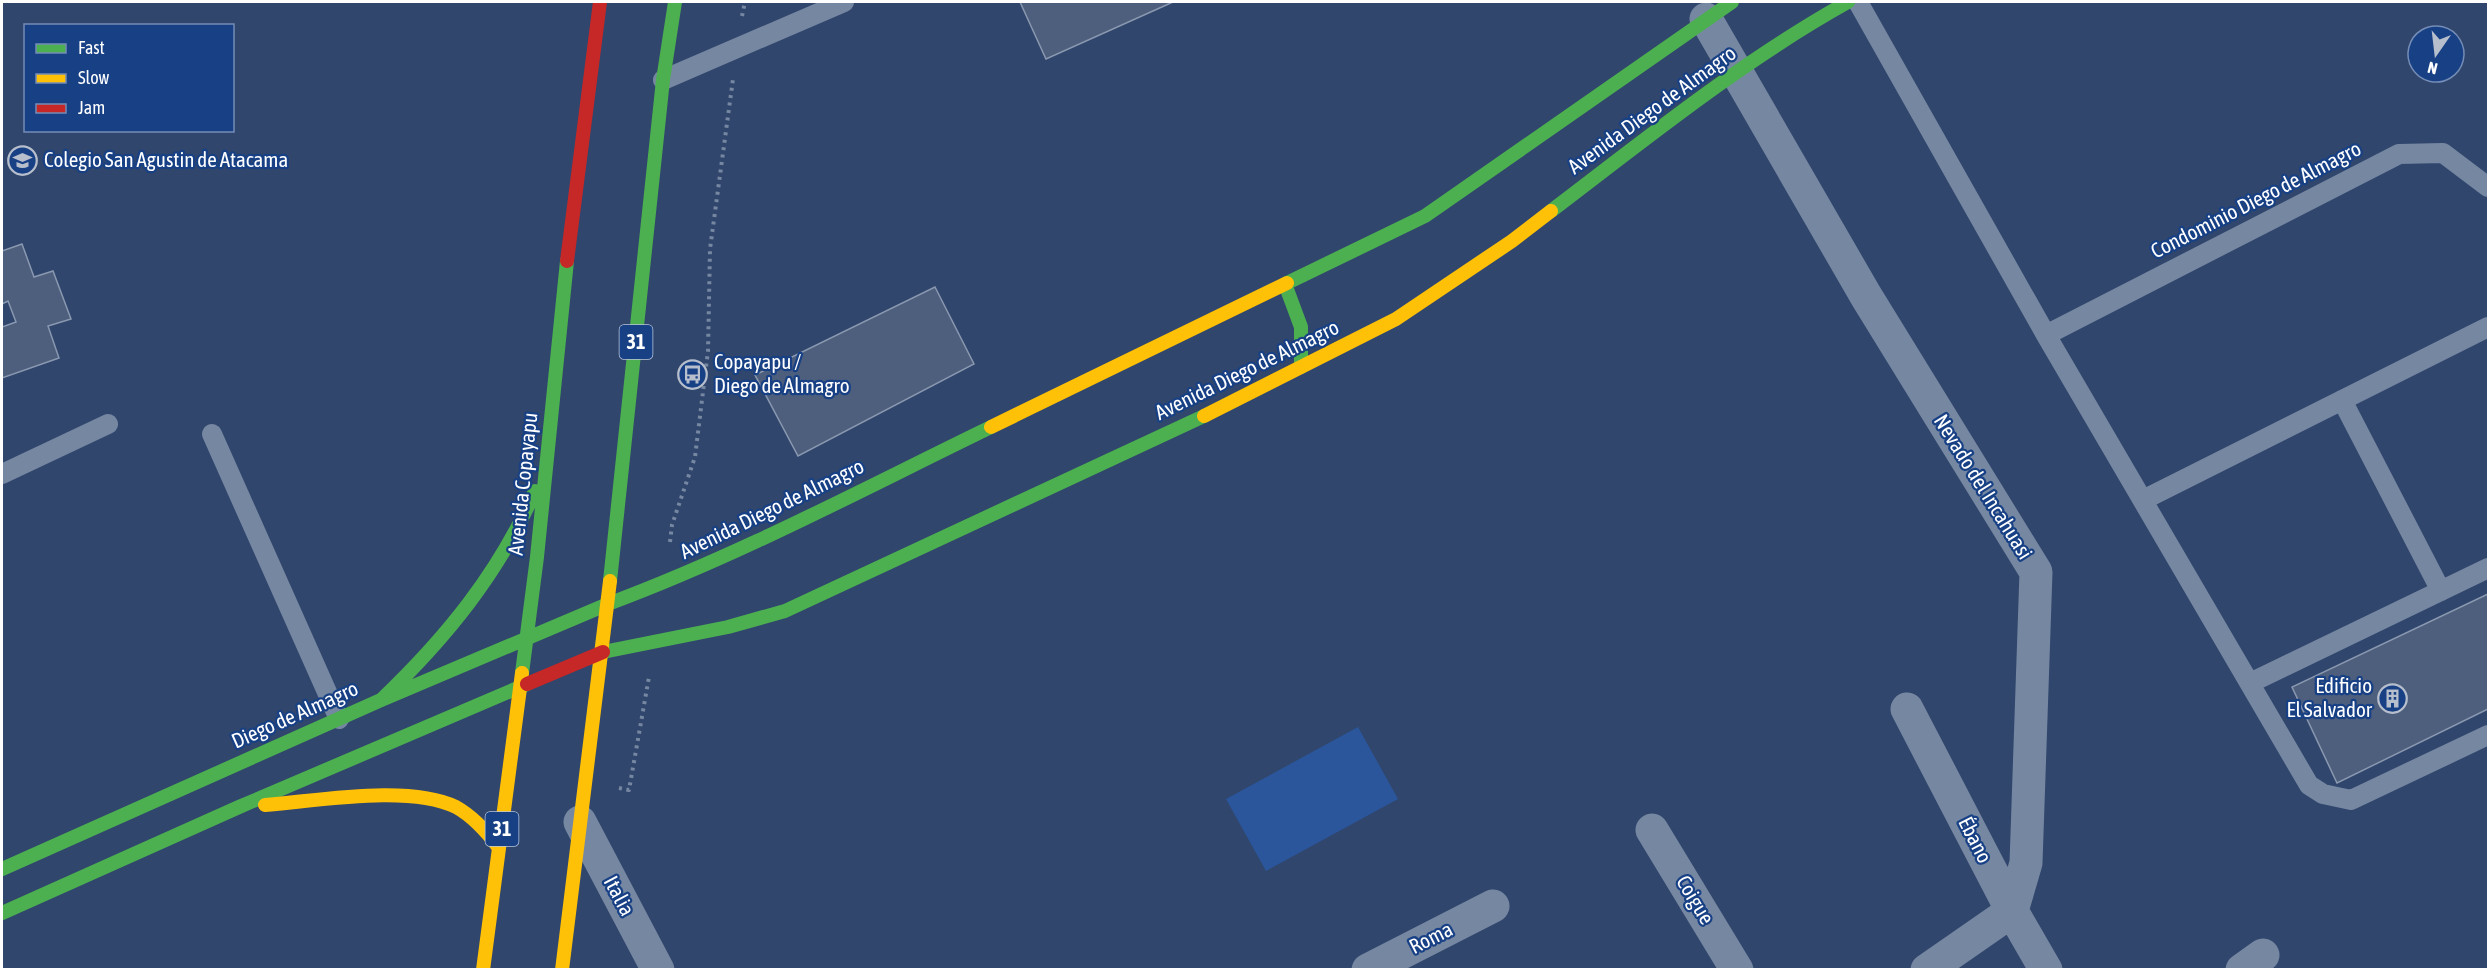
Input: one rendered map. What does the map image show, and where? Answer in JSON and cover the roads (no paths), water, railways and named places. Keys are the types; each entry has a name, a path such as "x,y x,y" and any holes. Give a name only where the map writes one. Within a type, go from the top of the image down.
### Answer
{"main road":[{"name":"Avenida Copayapu","path":"483,969 520,688 569,245 600,2"},
{"name":"31","path":"562,969 603,652 663,80 675,2"},
{"name":"Avenida Diego de Almagro","path":"603,652 728,627 785,610 1212,412 1396,319 1468,271 1803,27 1848,2"},
{"name":"Avenida Diego de Almagro","path":"608,604 665,583 731,553 1425,216 1719,10"},
{"path":"1286,284 1301,327 1301,368"},
{"path":"381,700 427,655 473,601 528,512 546,464"},
{"name":"Diego de Almagro","path":"2,868 226,774 381,700 608,604"},
{"path":"2,913 237,802 520,688 603,652"},
{"path":"237,802 397,795 442,800 470,815 486,830 499,848"}],"street":[{"name":"Nevado del Incahuasi","path":"1719,10 1736,74 1866,296 2036,572 2026,863 2012,911"},
{"name":"Ébano","path":"1907,709 2012,911 2046,969"},
{"name":"Italia","path":"580,822 658,969"},
{"name":"Coigue","path":"1653,830 1737,969"},
{"name":"Roma","path":"1368,969 1493,906"},
{"path":"1927,969 2012,911"}],"lane":[{"path":"663,80 844,2"},
{"path":"1857,2 2046,335 2309,785 2337,799 2351,800 2488,735"},
{"name":"Condominio Diego de Almagro","path":"2046,335 2399,154 2443,153 2488,187"},
{"path":"2143,500 2488,327"},
{"path":"2342,400 2441,591"},
{"path":"2,474 108,424"},
{"path":"212,434 339,719"},
{"path":"2250,683 2488,568"}],"place":[{"name":"Colegio San Agustin de Atacama","path":"23,160"},
{"name":"Copayapu / Diego de Almagro","path":"693,374"},
{"name":"Edificio El Salvador","path":"2393,698"}]}
